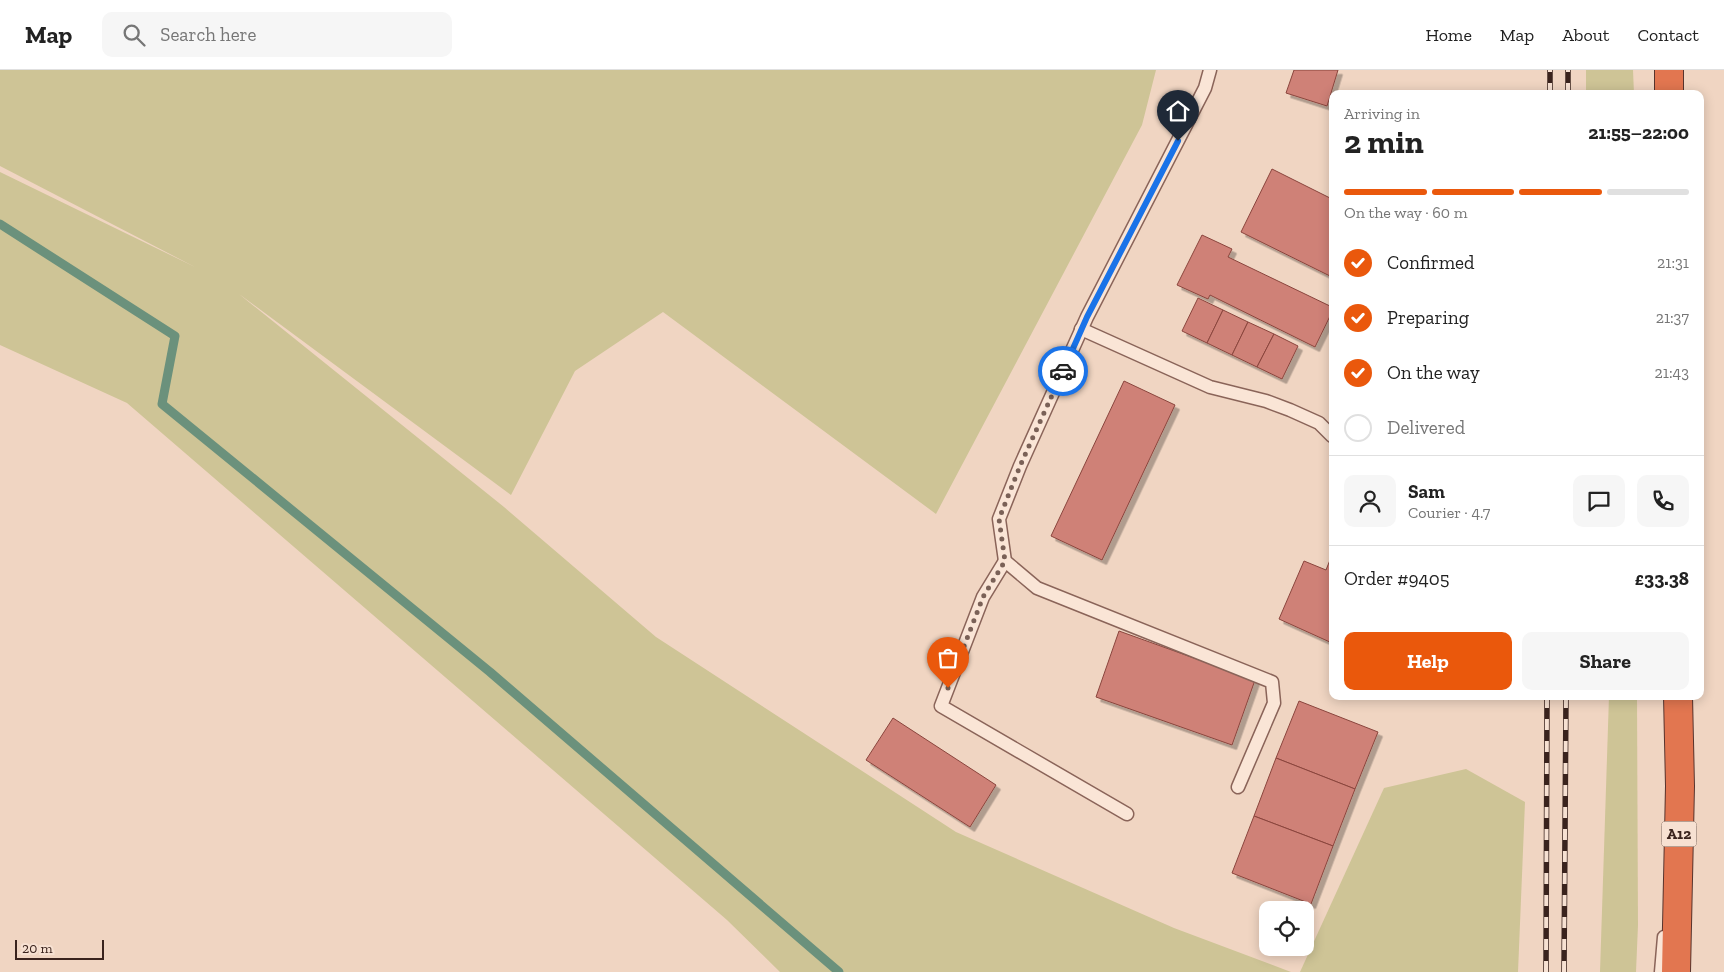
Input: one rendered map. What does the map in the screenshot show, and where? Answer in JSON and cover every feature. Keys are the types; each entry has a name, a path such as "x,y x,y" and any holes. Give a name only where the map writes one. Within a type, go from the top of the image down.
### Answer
{"highway":[{"path":"1669,70 1669,90"},
{"name":"A12","path":"1676,972 1680,786 1678,700"}],"lane":[{"path":"1127,814 941,706 983,597 1005,561 999,519 1020,466 1081,329 1205,88 1210,70"},
{"path":"1081,329 1210,387 1266,401 1290,410 1319,424 1329,433"},
{"path":"1005,561 1037,588 1272,682 1274,703 1238,786"},
{"path":"1661,972 1680,786"}],"shaded area":[{"path":"0,70 1156,70 1142,125 936,514 663,312 575,371 511,495 239,294 504,507 656,637 956,832 1174,928 1291,972 780,972 727,920 127,403 0,345 0,172 195,267 0,166"},
{"path":"1586,70 1633,70 1634,90 1586,90"},
{"path":"1609,700 1637,700 1638,925 1636,972 1600,972"},
{"path":"1466,769 1525,802 1518,972 1300,972 1307,956 1314,956 1314,941 1384,788"}],"building":[{"path":"1294,70 1338,70 1332,90 1329,90 1327,106 1286,93"},
{"path":"1272,169 1329,198 1329,276 1241,232"},
{"path":"1202,235 1232,249 1228,257 1329,306 1329,318 1315,347 1210,295 1208,299 1177,285"},
{"path":"1198,298 1223,310 1207,343 1182,331"},
{"path":"1223,310 1248,322 1232,355 1207,343"},
{"path":"1248,322 1274,334 1257,367 1232,355"},
{"path":"1274,334 1298,346 1282,379 1257,367"},
{"path":"1124,381 1175,405 1102,560 1051,536"},
{"path":"1304,561 1326,570 1329,562 1329,642 1279,619"},
{"path":"1119,631 1255,680 1232,745 1096,697"},
{"path":"1299,701 1378,732 1355,789 1276,758"},
{"path":"893,718 996,785 970,827 866,760"},
{"path":"1276,758 1355,789 1333,846 1254,816"},
{"path":"1254,816 1333,846 1312,901 1303,901 1232,873"}],"waterway":[{"path":"0,224 175,336 162,404 490,672 839,972"}],"railway":[{"path":"1550,70 1550,90"},
{"path":"1568,70 1568,90"},
{"path":"1546,972 1547,700"},
{"path":"1564,972 1566,700"}],"way so far":[{"path":"948,688 983,597 1005,561 999,519 1020,466 1063,371"}],"route":[{"path":"1063,371 1087,317 1178,141"}]}
